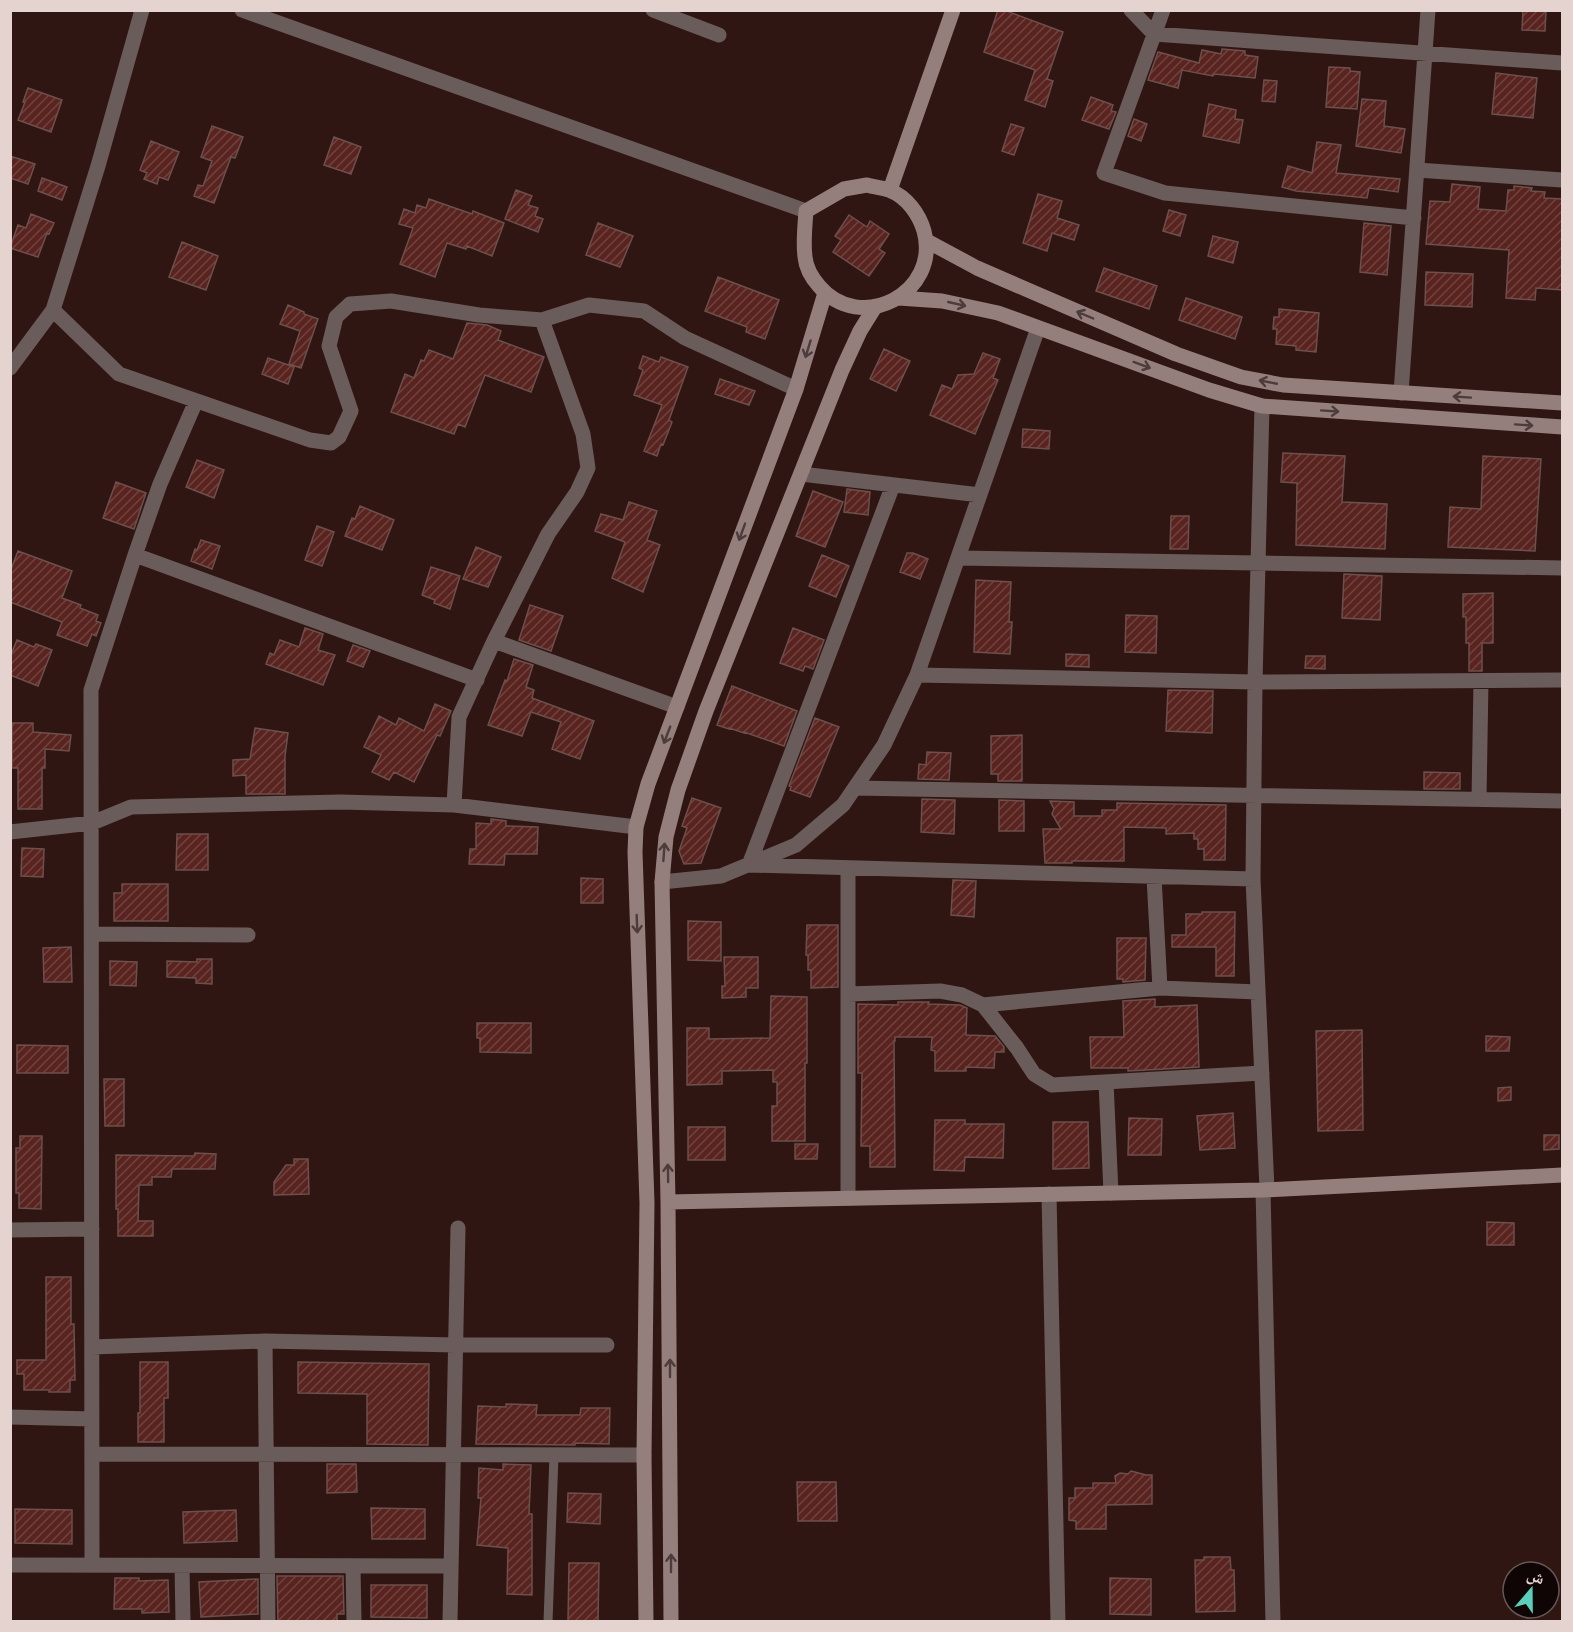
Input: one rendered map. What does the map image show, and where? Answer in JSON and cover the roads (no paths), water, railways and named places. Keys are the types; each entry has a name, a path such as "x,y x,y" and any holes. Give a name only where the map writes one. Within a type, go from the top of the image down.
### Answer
{"street":[{"path":"10,368 52,310 98,166 142,10"},
{"path":"242,10 806,211 844,189 867,185 890,190 908,202 921,220 927,241 925,263 915,283 899,298 875,307 857,308 840,303 825,293 812,277 805,259 806,211"},
{"path":"653,10 719,34"},
{"path":"890,190 953,10"},
{"path":"1131,10 1154,34 1563,63"},
{"path":"1163,10 1104,173 1165,193 1414,218"},
{"path":"1401,393 1428,10"},
{"path":"1417,170 1563,180"},
{"path":"927,241 977,268 1176,354 1241,377 1283,385 1563,403"},
{"path":"646,1622 644,1455 647,1203 636,827 648,784 796,389 825,293"},
{"path":"899,298 942,301 998,313 1209,390 1262,406 1563,428"},
{"path":"52,310 118,374 310,440 331,443 339,437 351,411 330,346 336,316 350,304 391,301 479,315 542,320 589,305 644,311 685,338 796,389"},
{"path":"671,1622 669,1202 662,882 666,837 678,790 706,711 842,370 875,307"},
{"path":"454,805 459,717 548,534 577,492 588,468 583,434 542,320"},
{"path":"662,882 721,876 796,845 843,805 855,788 884,745 917,675 1038,328"},
{"path":"92,1565 91,690 160,484 196,401"},
{"path":"1262,406 1253,879 1262,1072 1274,1622"},
{"path":"801,474 980,495"},
{"path":"749,865 893,484"},
{"path":"135,555 477,680"},
{"path":"958,558 1563,568"},
{"path":"495,640 677,707"},
{"path":"917,675 1255,682 1563,680"},
{"path":"1479,799 1481,681"},
{"path":"855,788 1563,801"},
{"path":"10,832 92,823 131,807 340,802 454,805 636,827"},
{"path":"749,865 1253,879"},
{"path":"848,868 848,1198"},
{"path":"1154,877 1160,988"},
{"path":"92,934 248,934"},
{"path":"983,1005 1160,988 1258,992"},
{"path":"848,994 940,991 962,995 983,1005 1034,1074 1052,1086 1262,1072"},
{"path":"1106,1082 1111,1193"},
{"path":"669,1202 1265,1189 1563,1175"},
{"path":"1049,1194 1058,1622"},
{"path":"450,1622 458,1228"},
{"path":"10,1230 92,1229"},
{"path":"92,1347 265,1341 607,1346"},
{"path":"265,1341 268,1622"},
{"path":"10,1417 92,1419"},
{"path":"92,1454 644,1455"},
{"path":"10,1565 451,1566"},
{"path":"182,1566 183,1622"},
{"path":"353,1566 354,1622"}],"lane":[{"path":"548,1622 554,1455"}]}
